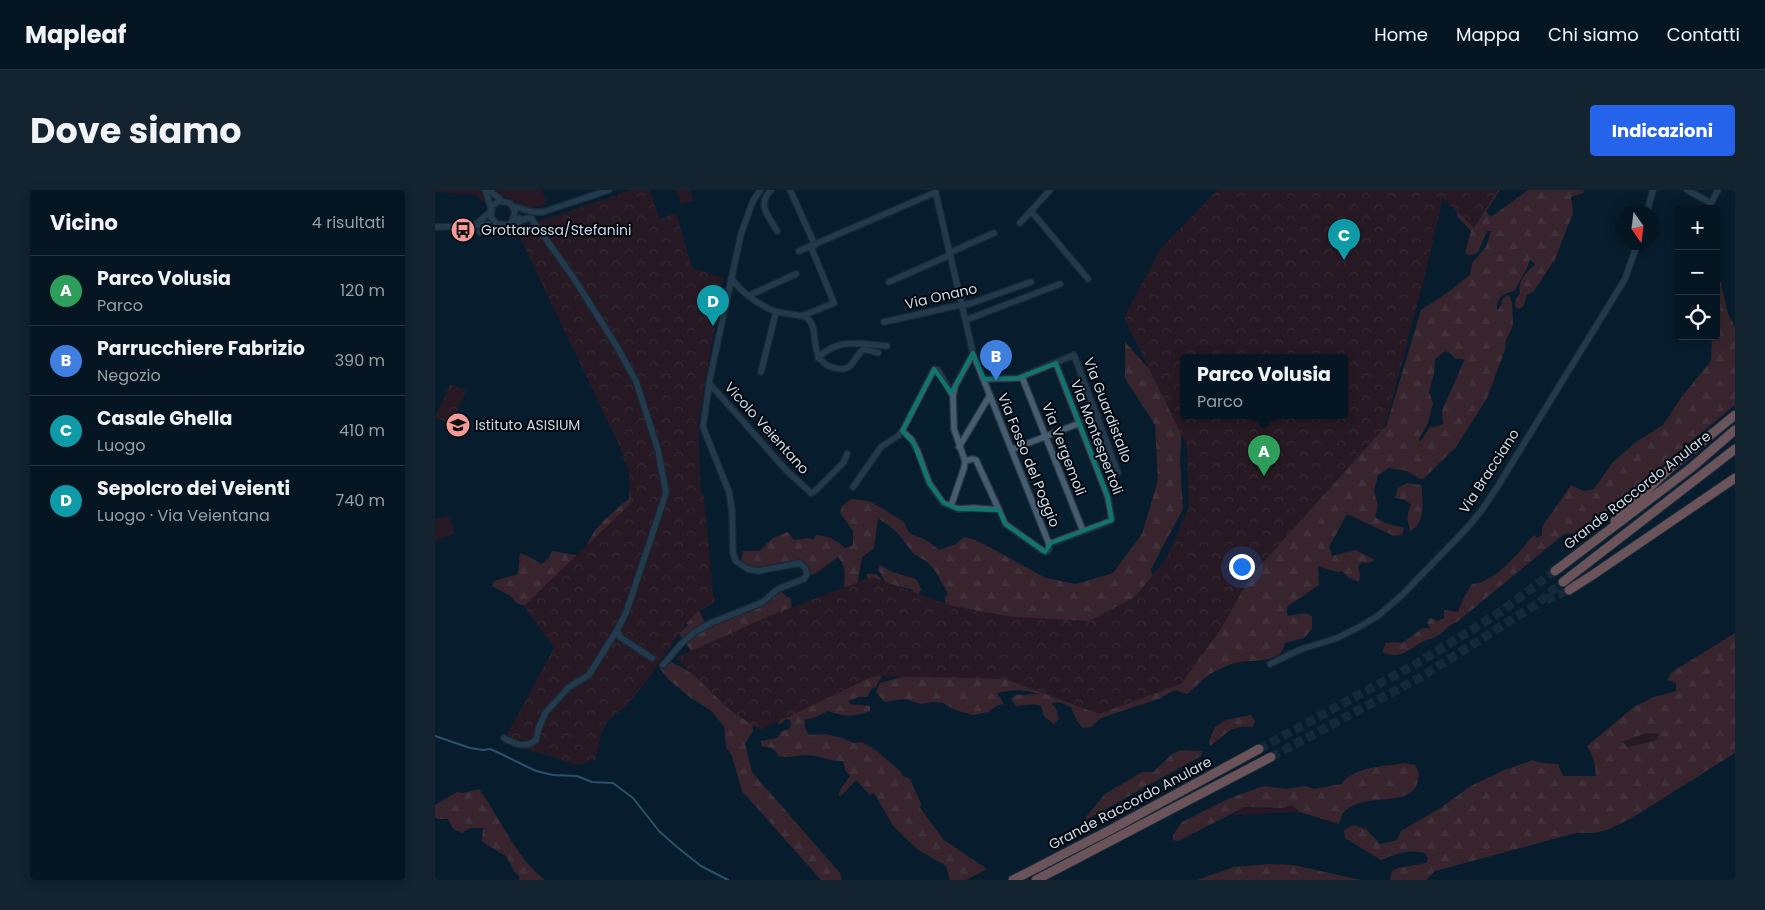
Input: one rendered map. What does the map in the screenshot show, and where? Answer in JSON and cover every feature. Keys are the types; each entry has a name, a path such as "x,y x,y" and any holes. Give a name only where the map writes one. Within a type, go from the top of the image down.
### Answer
{"highway":[{"path":"1598,540 1629,506 1670,468 1735,415"},
{"name":"Grande Raccordo Anulare","path":"1555,571 1691,468 1735,430"},
{"name":"Grande Raccordo Anulare","path":"1735,449 1566,586 1595,574 1735,478"},
{"name":"Grande Raccordo Anulare","path":"1013,880 1112,829 1259,749"},
{"name":"Grande Raccordo Anulare","path":"1036,880 1271,757"}],"street":[{"path":"487,190 502,201"},
{"path":"487,190 491,218 495,223"},
{"path":"475,225 491,210 495,203 502,201 532,212 543,212 609,190"},
{"path":"663,665 681,644 695,632 711,623 763,602 778,589 804,579 807,574 805,568 800,563 762,572 740,565 734,558 731,498 703,427 709,384 741,234 753,201 761,190"},
{"path":"771,190 764,199 763,206 777,231"},
{"path":"790,190 834,302 801,316"},
{"path":"1020,223 1050,190"},
{"path":"1649,205 1653,190"},
{"path":"1687,190 1711,203 1718,190"},
{"path":"799,251 936,191"},
{"name":"Via Fosso del Poggio","path":"936,191 973,353 1049,544 1047,552 1005,524 999,510"},
{"path":"512,221 515,214 513,206"},
{"path":"1031,211 1088,279"},
{"path":"435,227 495,223 503,226 532,212"},
{"path":"480,232 483,228 489,226 501,230 509,229 521,220 531,218 570,272 616,345 636,381 658,450 666,493 626,613 589,675 569,687 546,712 539,727 537,740 526,745 519,745 504,738"},
{"path":"889,282 994,233"},
{"name":"Via Bracciano","path":"1270,664 1299,650 1337,638 1379,615 1401,596 1481,511 1625,279 1635,250"},
{"path":"748,296 796,274"},
{"path":"731,278 738,288 748,296 776,312 808,319 811,324 819,358 827,366 843,369 849,367 864,349 879,353"},
{"name":"Via Onano","path":"884,322 969,304 1031,282"},
{"path":"966,320 1060,284"},
{"path":"761,372 776,312"},
{"path":"819,358 828,350 843,343 887,346"},
{"path":"951,506 965,468 965,461 953,429 953,396 955,386 973,353"},
{"name":"Via Guardistallo","path":"1056,363 1074,356 1119,473"},
{"path":"984,379 1022,377 1056,363"},
{"name":"Via Montespertoli","path":"1056,363 1108,497 1112,520 1083,531"},
{"path":"853,487 881,447 898,436 902,431 935,369 937,369 953,396"},
{"name":"Via Vergemoli","path":"1022,377 1083,531"},
{"name":"Vicolo Veientano","path":"709,384 787,471 811,493 815,492 844,462 847,454"},
{"path":"959,447 990,395"},
{"path":"1013,450 1098,416"},
{"path":"902,431 911,439 929,484 943,502 958,509 999,510 976,460 971,458 965,461"},
{"path":"1049,544 1083,531"},
{"path":"617,630 620,637 652,658"}],"highlighted area":[{"path":"973,353 984,379 1018,378 1056,363 1108,497 1112,520 1051,543 1045,552 1005,524 999,510 958,509 944,503 929,483 914,444 902,431 934,369 951,393"}],"green space":[{"path":"435,190 542,190 547,204 529,208 521,207 516,201 503,196 482,202 476,195 437,192"},
{"path":"632,190 649,190 660,219 676,213 692,268 723,278 698,424 701,495 704,495 712,588 715,602 699,611 685,625 648,679 626,706 607,721 601,734 595,760 579,765 503,742 554,648 524,606 631,503 629,472 620,447 516,229"},
{"path":"676,190 690,190 693,200 681,204"},
{"path":"1218,190 1498,190 1474,228 1443,198 1385,427 1250,577 1221,629 1181,684 1099,714 1005,679 874,676 760,730 730,710 676,658 769,616 872,577 953,606 1014,617 1089,621 1135,597 1167,557 1189,507 1187,446 1124,318 1160,249"},
{"path":"1466,190 1500,190 1486,211 1491,217 1528,190 1584,190 1583,193 1571,197 1573,213 1555,259 1534,291 1527,295 1523,307 1518,309 1515,306 1516,299 1520,293 1519,289 1523,277 1535,265 1530,259 1515,290 1501,296 1498,302 1497,311 1502,304 1501,301 1507,295 1510,297 1513,326 1506,340 1505,350 1487,398 1456,447 1423,479 1407,471 1389,468 1378,475 1374,492 1378,505 1375,517 1385,523 1404,528 1402,535 1394,536 1347,514 1329,547 1332,556 1356,550 1375,560 1369,563 1362,562 1358,567 1359,582 1349,578 1342,571 1337,572 1318,566 1319,585 1287,607 1287,616 1305,613 1312,616 1312,629 1304,638 1285,643 1279,654 1273,657 1231,664 1214,672 1188,694 1174,690 1161,698 1101,718 1091,727 1083,728 1077,721 1071,707 1059,702 1051,703 1056,709 1059,719 1054,724 1044,716 1041,706 1034,704 1016,706 1011,699 1016,695 1039,694 1029,691 997,693 1004,704 998,705 988,712 973,715 955,710 943,703 921,704 905,699 884,702 876,692 880,683 901,677 897,670 1050,665 1356,440 1386,427 1421,310 1470,275 1472,263 1486,247 1491,231 1487,231 1478,252 1469,255 1465,253 1471,231 1458,217 1456,210","holes":["1445,351 1455,359 1463,359 1464,361 1442,411 1443,424 1431,426 1420,442 1419,439 1428,423 1433,403 1429,392 1434,373 1435,359"]},
{"path":"1720,280 1728,314 1735,327 1735,405 1621,500 1577,533 1564,534 1440,634 1403,653 1394,655 1382,652 1386,643 1402,643 1423,628 1430,628 1427,622 1431,618 1437,621 1444,618 1444,610 1458,612 1472,584 1486,580 1499,572 1534,535 1537,538 1542,535 1542,527 1571,485 1584,491 1594,489 1612,463 1636,442 1663,425 1683,395 1711,361 1712,340 1720,340"},
{"path":"1125,342 1157,378 1182,420 1180,462 1183,509 1151,569 1153,583 1104,632 945,608 945,597 948,594 936,572 926,561 914,554 896,531 878,518 874,548 862,557 857,587 848,592 844,586 844,567 838,557 813,575 801,565 760,570 740,566 743,551 759,551 773,538 788,532 794,540 810,538 813,540 816,535 832,538 845,548 853,545 853,531 840,513 842,506 851,499 868,501 880,507 904,522 909,533 928,541 939,550 956,544 964,537 978,541 1046,578 1076,584 1113,573 1142,534 1158,480 1155,425 1125,378"},
{"path":"450,384 466,391 451,424 435,417"},
{"path":"622,448 657,481 541,609 518,604 509,595 492,586 494,581 518,574 520,553 541,564 549,558 552,551 581,556 597,528 610,514 629,499 631,469 624,460"},
{"path":"1407,483 1422,487 1421,517 1416,527 1411,531 1408,518 1411,504 1405,500 1395,498 1398,488"},
{"path":"448,515 455,534 435,541 435,520"},
{"path":"880,565 892,572 916,579 921,589 919,593 926,602 867,586 867,574 876,574 883,581 905,596 914,590 886,583 878,569"},
{"path":"779,591 791,599 792,614 692,652 679,634 688,625 679,614 715,602 699,611 707,627 730,616 758,608 767,596"},
{"path":"1735,633 1735,753 1632,818 1607,830 1594,833 1576,833 1435,871 1426,880 1390,880 1392,871 1398,868 1426,863 1428,859 1426,854 1409,852 1381,860 1345,838 1344,830 1354,825 1366,829 1380,844 1397,840 1401,831 1442,807 1471,786 1502,771 1533,760 1541,763 1558,764 1563,776 1596,776 1594,760 1587,746 1634,707 1654,697 1676,691 1676,683 1667,680 1672,672","holes":["1646,733 1659,734 1657,740 1628,747 1622,742"]},
{"path":"663,659 674,663 697,677 752,720 753,731 745,744 752,772 840,873 842,880 821,880 742,791 732,756 726,747 724,726 710,710 691,698 668,679 659,667"},
{"path":"882,675 876,687 872,688 867,697 858,697 849,701 850,704 870,706 870,711 849,716 828,711 814,718 805,719 805,728 809,735 826,734 854,743 862,742 877,751 900,771 903,776 910,779 921,804 920,808 944,840 987,869 966,880 950,880 946,866 917,849 894,827 874,793 870,795 856,780 839,796 840,790 850,776 845,770 843,761 811,755 778,756 773,748 761,745 761,741 777,738 782,731 789,729 791,725 790,720 786,719 779,725 778,721 828,685"},
{"path":"1251,715 1255,722 1252,727 1234,729 1210,746 1209,741 1215,727 1226,720"},
{"path":"1646,733 1659,733 1657,740 1628,747 1621,742"},
{"path":"1181,750 1202,751 1201,756 1082,822 1105,794 1142,772 1153,772 1172,754"},
{"path":"1404,763 1415,765 1419,773 1415,788 1409,794 1391,799 1360,803 1343,813 1339,824 1299,812 1293,805 1283,808 1245,807 1178,841 1173,840 1173,835 1182,822 1230,798 1264,786 1286,789 1306,786 1314,789 1341,784 1347,778 1362,770"},
{"path":"479,789 517,849 534,871 545,880 519,880 520,877 514,871 506,856 482,842 483,828 470,828 462,833 453,829 448,819 437,819 435,817 435,805 457,792 464,793"},
{"path":"1293,805 1299,812 1232,815 1245,807 1269,809"},
{"path":"1270,864 1293,865 1361,880 1197,880 1234,867"}],"waterway":[{"path":"435,736 470,748 490,749 536,771 553,775 577,776 592,782 613,783 633,798 659,831 677,847 701,866 728,880"}],"tunnel":[{"path":"1259,749 1414,665 1499,613 1555,571"},
{"path":"1271,757 1421,677 1535,605 1563,582"},
{"path":"1546,600 1569,590"}],"place":[{"name":"Grottarossa/Stefanini","path":"463,230"},
{"name":"Casale Ghella","path":"1344,260"},
{"name":"Sepolcro dei Veienti","path":"713,326"},
{"name":"Parrucchiere Fabrizio","path":"996,381"},
{"name":"Istituto ASISIUM","path":"458,425"},
{"name":"Parco Volusia","path":"1264,476"}]}
